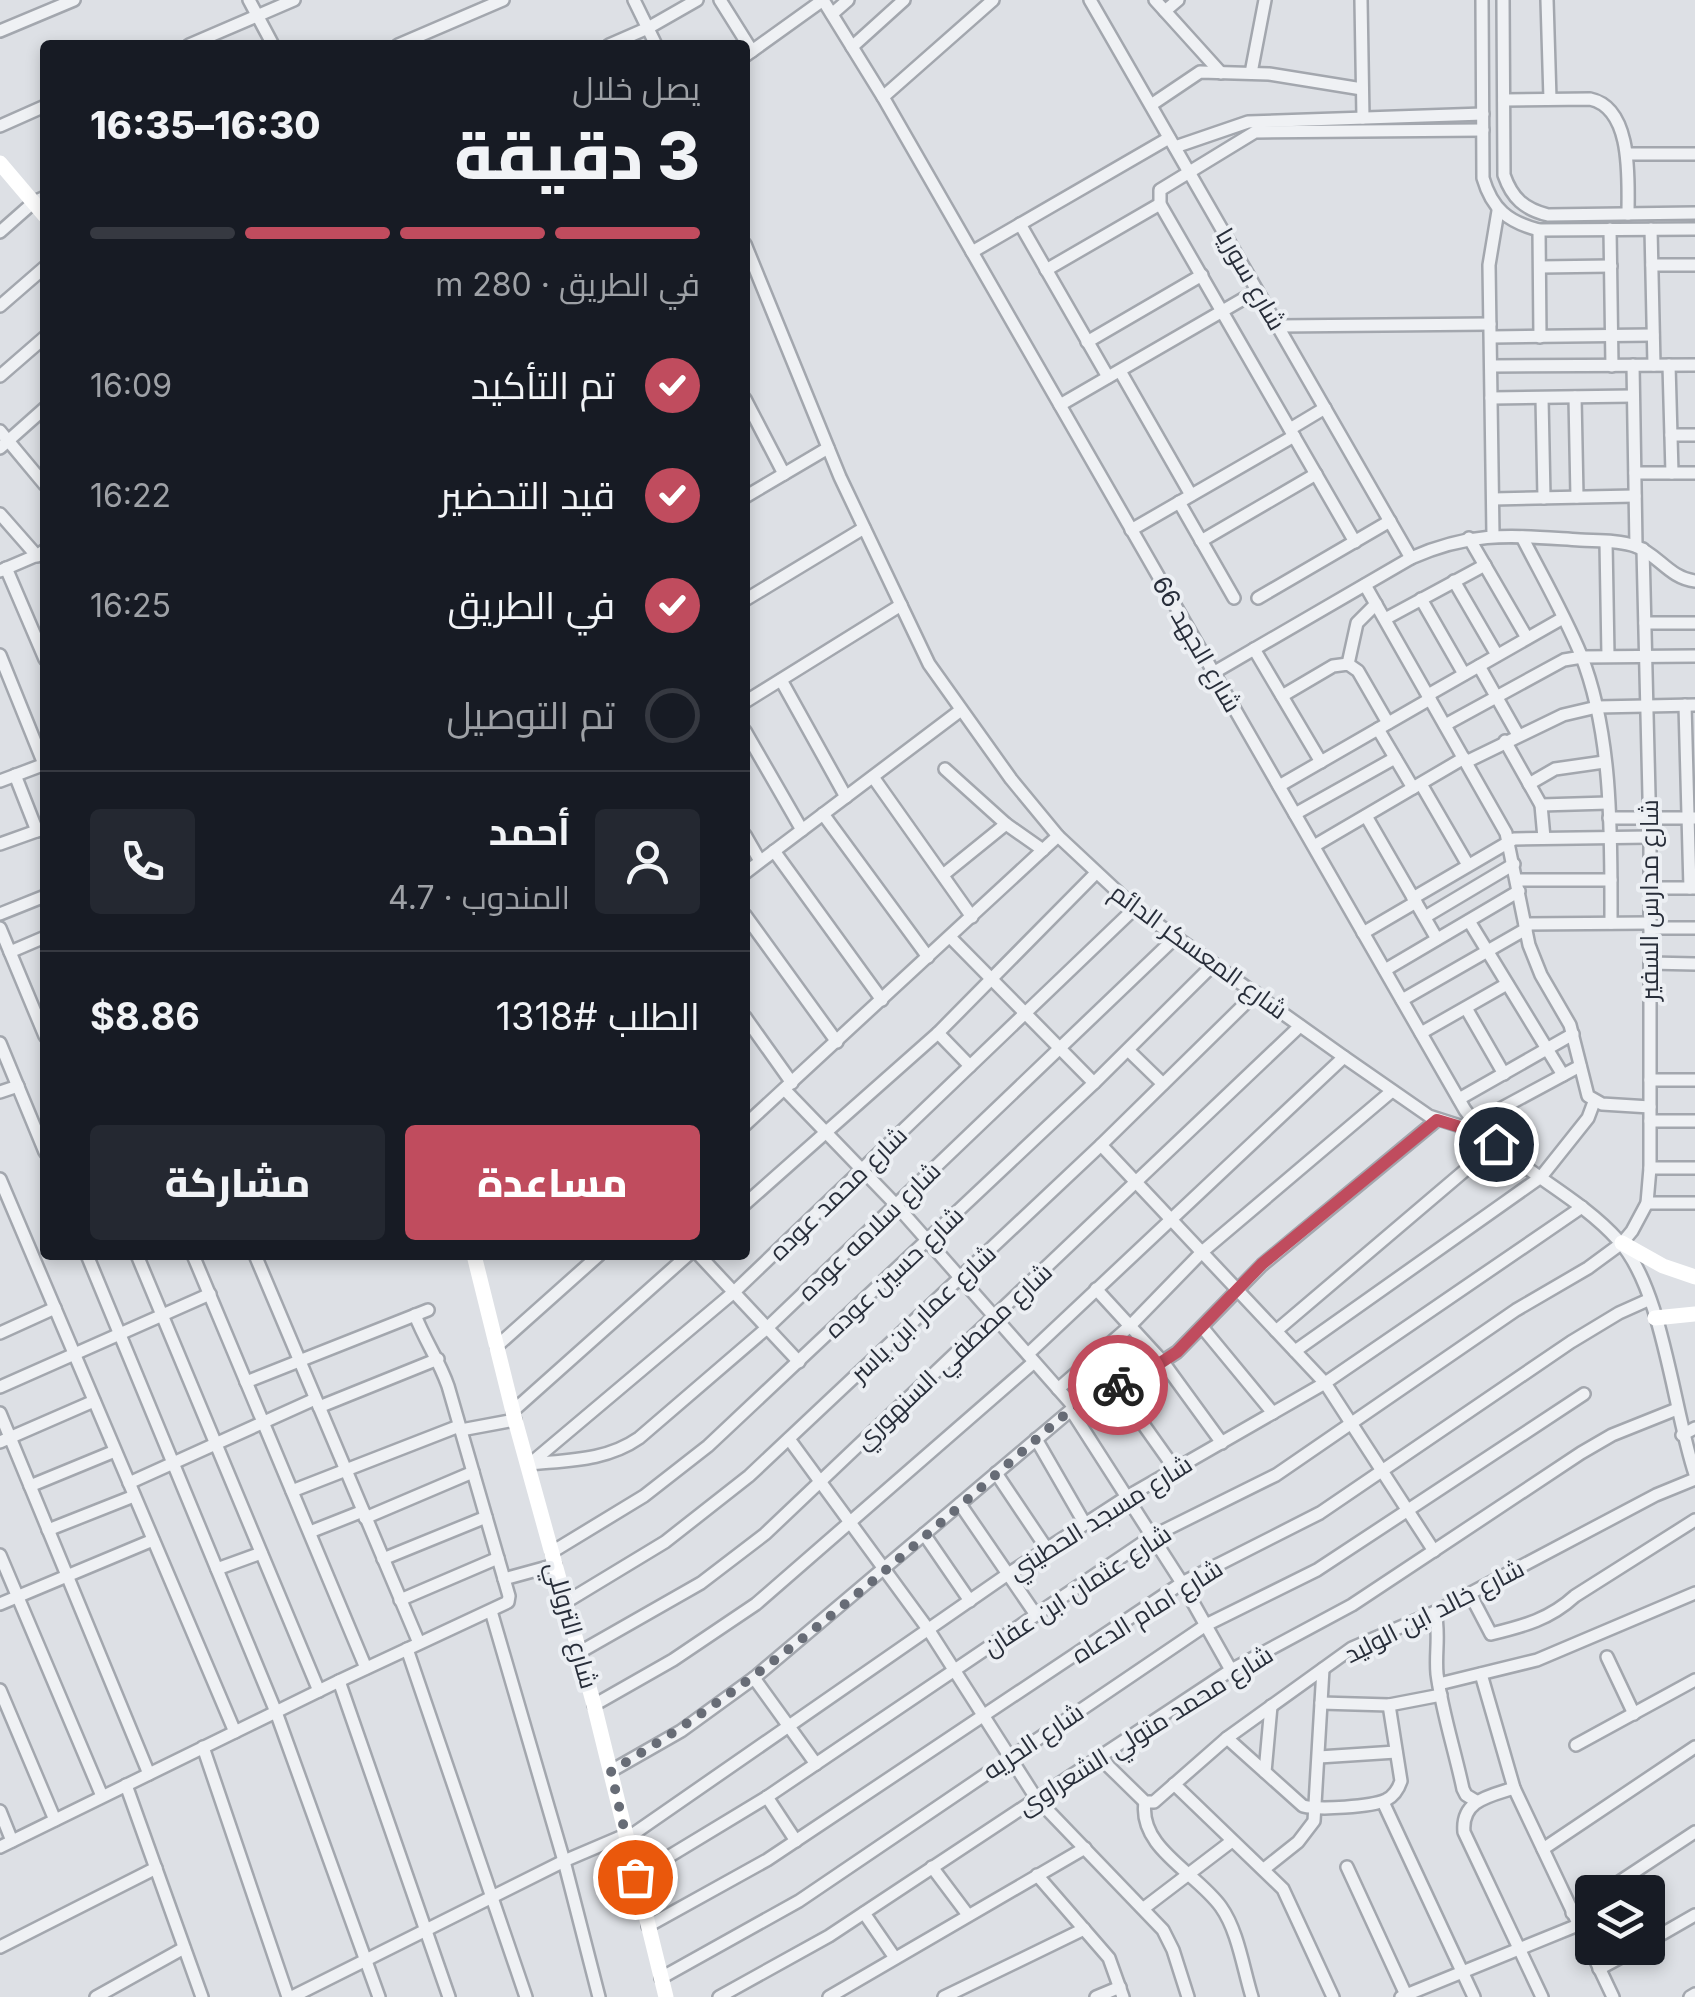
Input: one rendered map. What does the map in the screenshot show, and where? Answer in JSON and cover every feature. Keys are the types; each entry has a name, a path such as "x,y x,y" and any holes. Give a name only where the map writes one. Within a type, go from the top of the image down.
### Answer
{"street":[{"path":"0,31 74,0"},
{"path":"250,0 270,40"},
{"path":"200,40 294,0"},
{"path":"410,40 503,0"},
{"path":"634,0 654,40"},
{"path":"620,40 697,0"},
{"path":"720,0 742,40"},
{"path":"750,52 823,0"},
{"name":"شارع الجهد 66","path":"823,0 883,97 1459,1100 1484,1134 1582,1207 1622,1243"},
{"path":"832,14 848,0"},
{"path":"852,46 904,0"},
{"path":"883,97 993,0"},
{"name":"شارع سوريا","path":"1090,0 1411,558"},
{"path":"1155,0 1221,72"},
{"path":"1165,11 1178,0"},
{"path":"1250,73 1266,0"},
{"path":"1361,0 1363,118"},
{"path":"1482,0 1483,178 1498,211 1517,224 1540,230 1695,228"},
{"path":"1503,0 1504,175 1519,203 1548,215 1695,213"},
{"path":"1547,0 1550,99"},
{"path":"1150,105 1195,74 1221,72 1362,90"},
{"path":"1504,100 1602,101 1610,108 1628,154 1628,214"},
{"path":"0,126 40,108"},
{"path":"972,252 1172,142 1248,122 1482,114"},
{"path":"1355,542 1160,204 1160,190 1255,132 1482,130"},
{"path":"1628,154 1695,154"},
{"path":"0,163 39,200 0,232"},
{"path":"1046,270 1160,204"},
{"path":"1493,535 1490,266 1498,211"},
{"path":"1020,224 1087,342 1114,374 1191,495"},
{"path":"1650,229 1654,365"},
{"path":"1540,230 1540,336"},
{"path":"1610,230 1612,366"},
{"name":"شارع المعسكر الدائم","path":"750,256 828,448 929,664 1011,779 1058,836 1135,908 1392,1091 1437,1120 1484,1134"},
{"path":"1652,265 1695,264"},
{"path":"1540,267 1611,266"},
{"path":"0,306 40,271"},
{"path":"1087,342 1202,275"},
{"path":"1060,405 1257,291"},
{"path":"1278,326 1490,331 1540,336 1654,334"},
{"path":"0,376 40,340"},
{"path":"1669,365 1672,473"},
{"path":"1491,366 1695,365"},
{"name":"شارع مدارس السفير","path":"1622,1243 1647,1203 1650,1168 1650,837 1633,366"},
{"path":"1491,398 1633,396"},
{"path":"1575,397 1577,497"},
{"path":"1542,398 1544,498"},
{"path":"1132,530 1325,408"},
{"path":"750,409 784,474"},
{"path":"40,412 3,440 40,479"},
{"path":"1671,435 1695,435"},
{"path":"750,494 828,448"},
{"path":"1635,473 1695,473"},
{"path":"1201,540 1316,474"},
{"path":"1493,499 1635,496"},
{"path":"1179,502 1234,598"},
{"path":"0,514 40,551"},
{"path":"1258,598 1390,522"},
{"path":"750,597 864,528"},
{"path":"1214,672 1411,558 1439,545 1469,538 1493,535 1640,548 1676,576 1695,581"},
{"path":"1522,537 1582,656 1597,707 1610,818 1611,923"},
{"path":"1469,538 1527,638"},
{"path":"1606,542 1608,656"},
{"path":"40,554 3,570 40,648"},
{"path":"1385,619 1485,564"},
{"path":"1454,582 1497,656"},
{"path":"1365,584 1509,842 1534,960 1567,1016 1588,1096 1594,1102 1650,1106"},
{"path":"1421,600 1464,674"},
{"path":"1348,664 1357,623 1376,604"},
{"path":"750,699 900,605"},
{"path":"1279,786 1563,618"},
{"path":"1644,623 1695,623"},
{"path":"1254,649 1320,762"},
{"path":"0,655 40,754"},
{"path":"1445,726 1547,667 1582,656 1695,656"},
{"path":"1282,696 1333,666 1348,664 1358,671 1395,758 1468,866"},
{"path":"1479,666 1518,734"},
{"path":"781,680 846,796"},
{"path":"1314,846 1465,760 1564,715 1597,707 1690,705 1693,888 1650,888"},
{"path":"750,868 961,710"},
{"path":"750,740 802,830"},
{"path":"1505,741 1540,805 1544,838"},
{"path":"1295,814 1395,758"},
{"path":"1530,784 1554,770 1604,762"},
{"path":"0,781 40,766"},
{"path":"945,768 1006,824 1043,850"},
{"path":"15,775 40,827"},
{"path":"873,777 972,917"},
{"path":"1540,805 1608,803"},
{"path":"823,814 928,957"},
{"path":"1366,816 1438,939"},
{"path":"1610,818 1692,818"},
{"path":"943,875 1006,824"},
{"path":"0,844 40,829"},
{"path":"750,1120 1058,836"},
{"path":"1363,932 1509,842 1650,837"},
{"path":"750,844 760,861"},
{"path":"774,851 882,1000"},
{"path":"1425,917 1514,864"},
{"path":"750,1200 938,1033 1095,874"},
{"path":"1384,970 1468,921 1518,886 1611,880"},
{"path":"0,914 40,899"},
{"name":"شارع محمد عوده","path":"529,1464 734,1292 1135,908"},
{"path":"750,921 836,1042"},
{"path":"1468,921 1563,1075"},
{"path":"1402,1000 1525,926 1611,923 1695,928"},
{"path":"0,928 40,1024"},
{"path":"950,937 1094,1084"},
{"name":"شارع سلامه عوده","path":"529,1464 597,1457 626,1447 768,1328 1176,937"},
{"path":"10,952 40,939"},
{"path":"1650,963 1695,964"},
{"name":"شارع حسين عوده","path":"504,1579 554,1558 676,1471 1094,1084 1214,964"},
{"path":"1421,1033 1508,984"},
{"name":"شارع عمار ابن ياسر","path":"566,1602 694,1521 789,1439 1256,993"},
{"path":"1466,1008 1504,1074"},
{"path":"750,1026 789,1086 826,1133 896,1206 1073,1409 1125,1498 1182,1583 1231,1670"},
{"name":"شارع مصطفي السنهوري","path":"580,1652 734,1560 995,1318 1300,1026"},
{"path":"938,1033 970,1066"},
{"path":"1459,1100 1573,1034"},
{"path":"0,1043 40,1140"},
{"path":"1128,1050 1163,1084"},
{"path":"594,1705 716,1633 783,1583 1031,1358 1096,1289 1344,1057"},
{"path":"1474,1123 1580,1066"},
{"path":"1650,1080 1695,1080"},
{"path":"0,1092 18,1086"},
{"path":"1058,1389 1130,1326 1202,1252 1392,1091"},
{"path":"1295,1351 1541,1177 1588,1118 1594,1102"},
{"path":"611,1771 681,1731 754,1678 1073,1409 1163,1362 1288,1241 1437,1120"},
{"path":"1650,1122 1695,1122"},
{"path":"1276,1331 1496,1144"},
{"path":"1100,1146 1325,1383 1434,1551"},
{"path":"1650,1168 1695,1168"},
{"path":"0,1179 3,1195 235,1732"},
{"path":"1647,1203 1695,1202"},
{"name":"شارع مسجد الحطيني","path":"625,1837 1008,1574 1174,1468 1325,1383 1582,1207"},
{"path":"1622,1243 1662,1266 1695,1277"},
{"path":"1622,1243 1655,1318 1695,1476"},
{"name":"شارع عثمان ابن عفان","path":"635,1877 767,1798 1151,1537 1276,1475 1516,1310 1622,1243"},
{"path":"90,1260 276,1712 378,1997"},
{"path":"138,1260 318,1691"},
{"path":"195,1260 366,1668"},
{"path":"257,1260 400,1600 526,1997"},
{"name":"شارع التروللي","path":"479,1260 496,1346 594,1705 666,1997"},
{"path":"496,1346 592,1260"},
{"path":"292,1491 460,1428 514,1416 683,1260"},
{"path":"704,1260 798,1362"},
{"path":"1096,1289 1163,1362 1222,1442"},
{"path":"0,1388 210,1294"},
{"name":"شارع امام الدعاه","path":"648,1926 796,1841 1182,1583 1290,1530 1598,1325 1648,1300"},
{"path":"0,1333 55,1308"},
{"path":"0,1812 6,1844 510,1600 438,1358 426,1344 421,1313 246,1382"},
{"path":"1655,1318 1695,1314"},
{"path":"1202,1327 1273,1413"},
{"path":"48,1530 216,1444 438,1358"},
{"path":"1116,1386 1174,1468"},
{"name":"شارع الحريه","path":"661,1978 799,1901 1206,1626 1317,1570 1584,1394"},
{"path":"5,1440 94,1401"},
{"name":"شارع محمد متولي الشعراوى","path":"719,1997 864,1913 1231,1670 1336,1615 1596,1444 1676,1409"},
{"path":"0,1414 5,1440 30,1486 149,1774"},
{"path":"1682,1435 1695,1428"},
{"path":"789,1439 928,1629 1036,1798 1144,1908 1169,1940 1188,1997"},
{"path":"1036,1439 1085,1524"},
{"path":"30,1486 115,1451"},
{"path":"310,1532 473,1472"},
{"path":"996,1473 1047,1549"},
{"name":"شارع خالد ابن الوليد","path":"1145,1802 1154,1802 1227,1738 1352,1648 1435,1612 1695,1476"},
{"path":"960,1504 1036,1615"},
{"path":"383,1559 486,1518"},
{"path":"1470,1594 1491,1634 1539,1621 1695,1520"},
{"path":"924,1534 970,1601"},
{"path":"0,1604 154,1540"},
{"path":"217,1569 261,1553"},
{"path":"0,1554 102,1796"},
{"path":"400,1600 498,1558"},
{"path":"1322,1703 1389,1705 1440,1690 1481,1674 1537,1660 1695,1593"},
{"path":"492,1610 600,1997"},
{"path":"1435,1612 1440,1690 1466,1795 1476,1801"},
{"path":"1607,1657 1634,1714"},
{"path":"1264,1869 1308,1833 1316,1808 1323,1669"},
{"path":"1481,1674 1514,1788 1575,1917"},
{"path":"754,1678 816,1764"},
{"path":"1576,1746 1695,1680"},
{"path":"339,1681 449,1997"},
{"path":"0,1690 54,1820"},
{"path":"1227,1738 1304,1806 1383,1802 1392,1797 1401,1781 1389,1705"},
{"path":"1264,1772 1271,1706"},
{"path":"1543,1849 1695,1747"},
{"path":"203,1748 290,1997 564,1861 625,1837"},
{"path":"1319,1758 1396,1752"},
{"path":"1100,1758 1145,1802 1146,1828 1227,1917 1252,1997"},
{"path":"1174,1784 1264,1869 1290,1901 1333,1997"},
{"path":"126,1785 202,1997"},
{"path":"1514,1788 1476,1801 1462,1820 1464,1832 1542,1997"},
{"path":"767,1798 796,1841"},
{"path":"1383,1802 1474,1997"},
{"path":"1630,1875 1695,1832"},
{"path":"1144,1908 1232,1841"},
{"path":"829,1997 1085,1848"},
{"path":"1347,1866 1405,1996 1520,1949 1575,1920"},
{"path":"932,1867 968,1915"},
{"path":"0,1948 156,1868"},
{"path":"1037,1876 1109,1958 1122,1992 1096,1997"},
{"path":"864,1913 895,1958"},
{"path":"1665,1933 1695,1916"},
{"path":"944,1997 1084,1929"},
{"path":"96,1997 184,1948"},
{"path":"1599,1965 1613,1997"},
{"path":"1600,1968 1606,1965"}],"way so far":[{"path":"635,1877 611,1771 681,1731 754,1678 1062,1417 1118,1385"}],"route":[{"path":"1118,1385 1177,1352 1262,1264 1437,1120 1484,1134 1496,1144"}]}
